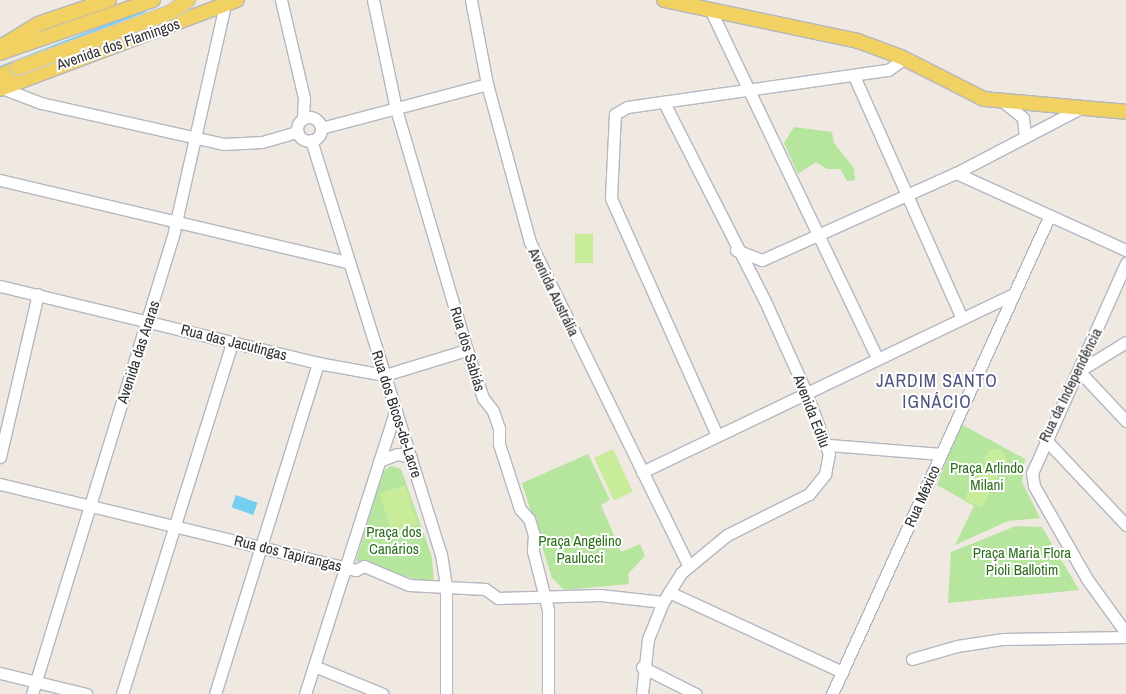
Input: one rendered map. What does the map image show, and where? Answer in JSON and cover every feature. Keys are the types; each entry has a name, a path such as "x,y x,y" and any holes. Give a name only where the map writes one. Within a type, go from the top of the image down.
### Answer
{"main road":[{"path":"0,48 38,24 109,0"},
{"path":"0,53 153,0"},
{"path":"162,28 172,17 176,0"},
{"path":"1,84 18,68 171,12 188,0"},
{"path":"664,0 858,41 904,59 970,95 1006,104 1084,107 1126,112"},
{"name":"Avenida dos Flamingos","path":"1,84 231,2"}],"street":[{"path":"281,0 304,98 303,118 298,132"},
{"name":"Rua dos Sabiás","path":"373,0 396,109 468,350 483,398 496,420 498,444 520,509 529,519 534,535 533,551 545,596 550,630 548,694"},
{"name":"Avenida Austrália","path":"471,0 487,84 530,242 688,565"},
{"name":"Avenida das Araras","path":"32,694 148,321 177,221 194,139 231,2"},
{"path":"710,9 747,90 877,357"},
{"path":"716,433 611,198 616,114 627,107 888,70 904,59"},
{"path":"854,76 961,316"},
{"path":"1,84 41,103 194,139 239,144 298,132 311,140 321,128 487,84"},
{"name":"Avenida Edilu","path":"642,694 642,668 648,639 666,597 688,565 728,535 794,504 809,494 825,474 828,445 806,392 664,103"},
{"path":"1006,104 1023,118 1024,137"},
{"path":"736,250 762,260 956,173 1084,107"},
{"path":"303,118 315,118 321,128"},
{"name":"Rua dos Bicos-de-Lacre","path":"311,140 348,262 440,548 446,588 446,694"},
{"path":"956,173 1049,217 1126,250"},
{"path":"0,180 348,262"},
{"name":"Rua México","path":"832,694 1049,217"},
{"path":"755,286 762,260"},
{"name":"Rua da Independência","path":"1126,263 1079,372 1044,438 1033,466 1034,486 1094,590 1126,635"},
{"name":"Rua das Jacutingas","path":"0,286 318,363 385,375 468,350"},
{"path":"0,457 38,294"},
{"path":"642,472 716,433 806,392 961,316 1014,294"},
{"path":"122,694 232,342"},
{"path":"1126,342 1079,372 1126,421"},
{"path":"215,694 318,363"},
{"path":"305,694 396,409"},
{"path":"1044,438 1126,525"},
{"path":"828,445 941,454"},
{"path":"380,460 397,454 411,457"},
{"name":"Rua dos Tapirangas","path":"0,484 91,504 345,567 382,571 392,580 409,585 485,589 498,598 545,596 666,597 842,672"},
{"path":"912,659 957,646 1002,639 1126,635"},
{"path":"314,666 383,694"},
{"path":"642,668 696,694"},
{"path":"0,673 86,694"}],"green space":[{"path":"794,127 832,132 834,143 854,168 855,180 847,181 840,169 827,169 816,162 798,174 784,143"},
{"path":"575,234 593,234 593,263 575,263"},
{"name":"Praça Arlindo Milani","path":"961,424 1025,459 1022,482 1040,518 1008,521 955,545 974,506 937,485"},
{"path":"613,449 633,492 614,500 594,458"},
{"path":"996,449 1004,452 1007,460 1004,468 996,471 988,468 985,460 988,452"},
{"name":"Praça Angelino Paulucci","path":"588,454 610,500 601,505 621,552 640,544 645,556 628,574 629,584 564,590 552,578 522,483"},
{"name":"Praça dos Canários","path":"391,466 401,469 432,557 434,585 356,561 383,471"},
{"path":"981,466 999,475 982,508 964,499"},
{"path":"405,485 418,524 392,532 379,493"},
{"name":"Praça Maria Flora Pioli Ballotim","path":"1016,526 1042,527 1079,590 948,603 951,552"}],"water":[{"path":"236,495 258,503 253,515 232,507"}],"waterway":[{"path":"0,67 143,11"}],"district":[{"name":"JARDIM SANTO IGNÁCIO","path":"937,392"}]}
